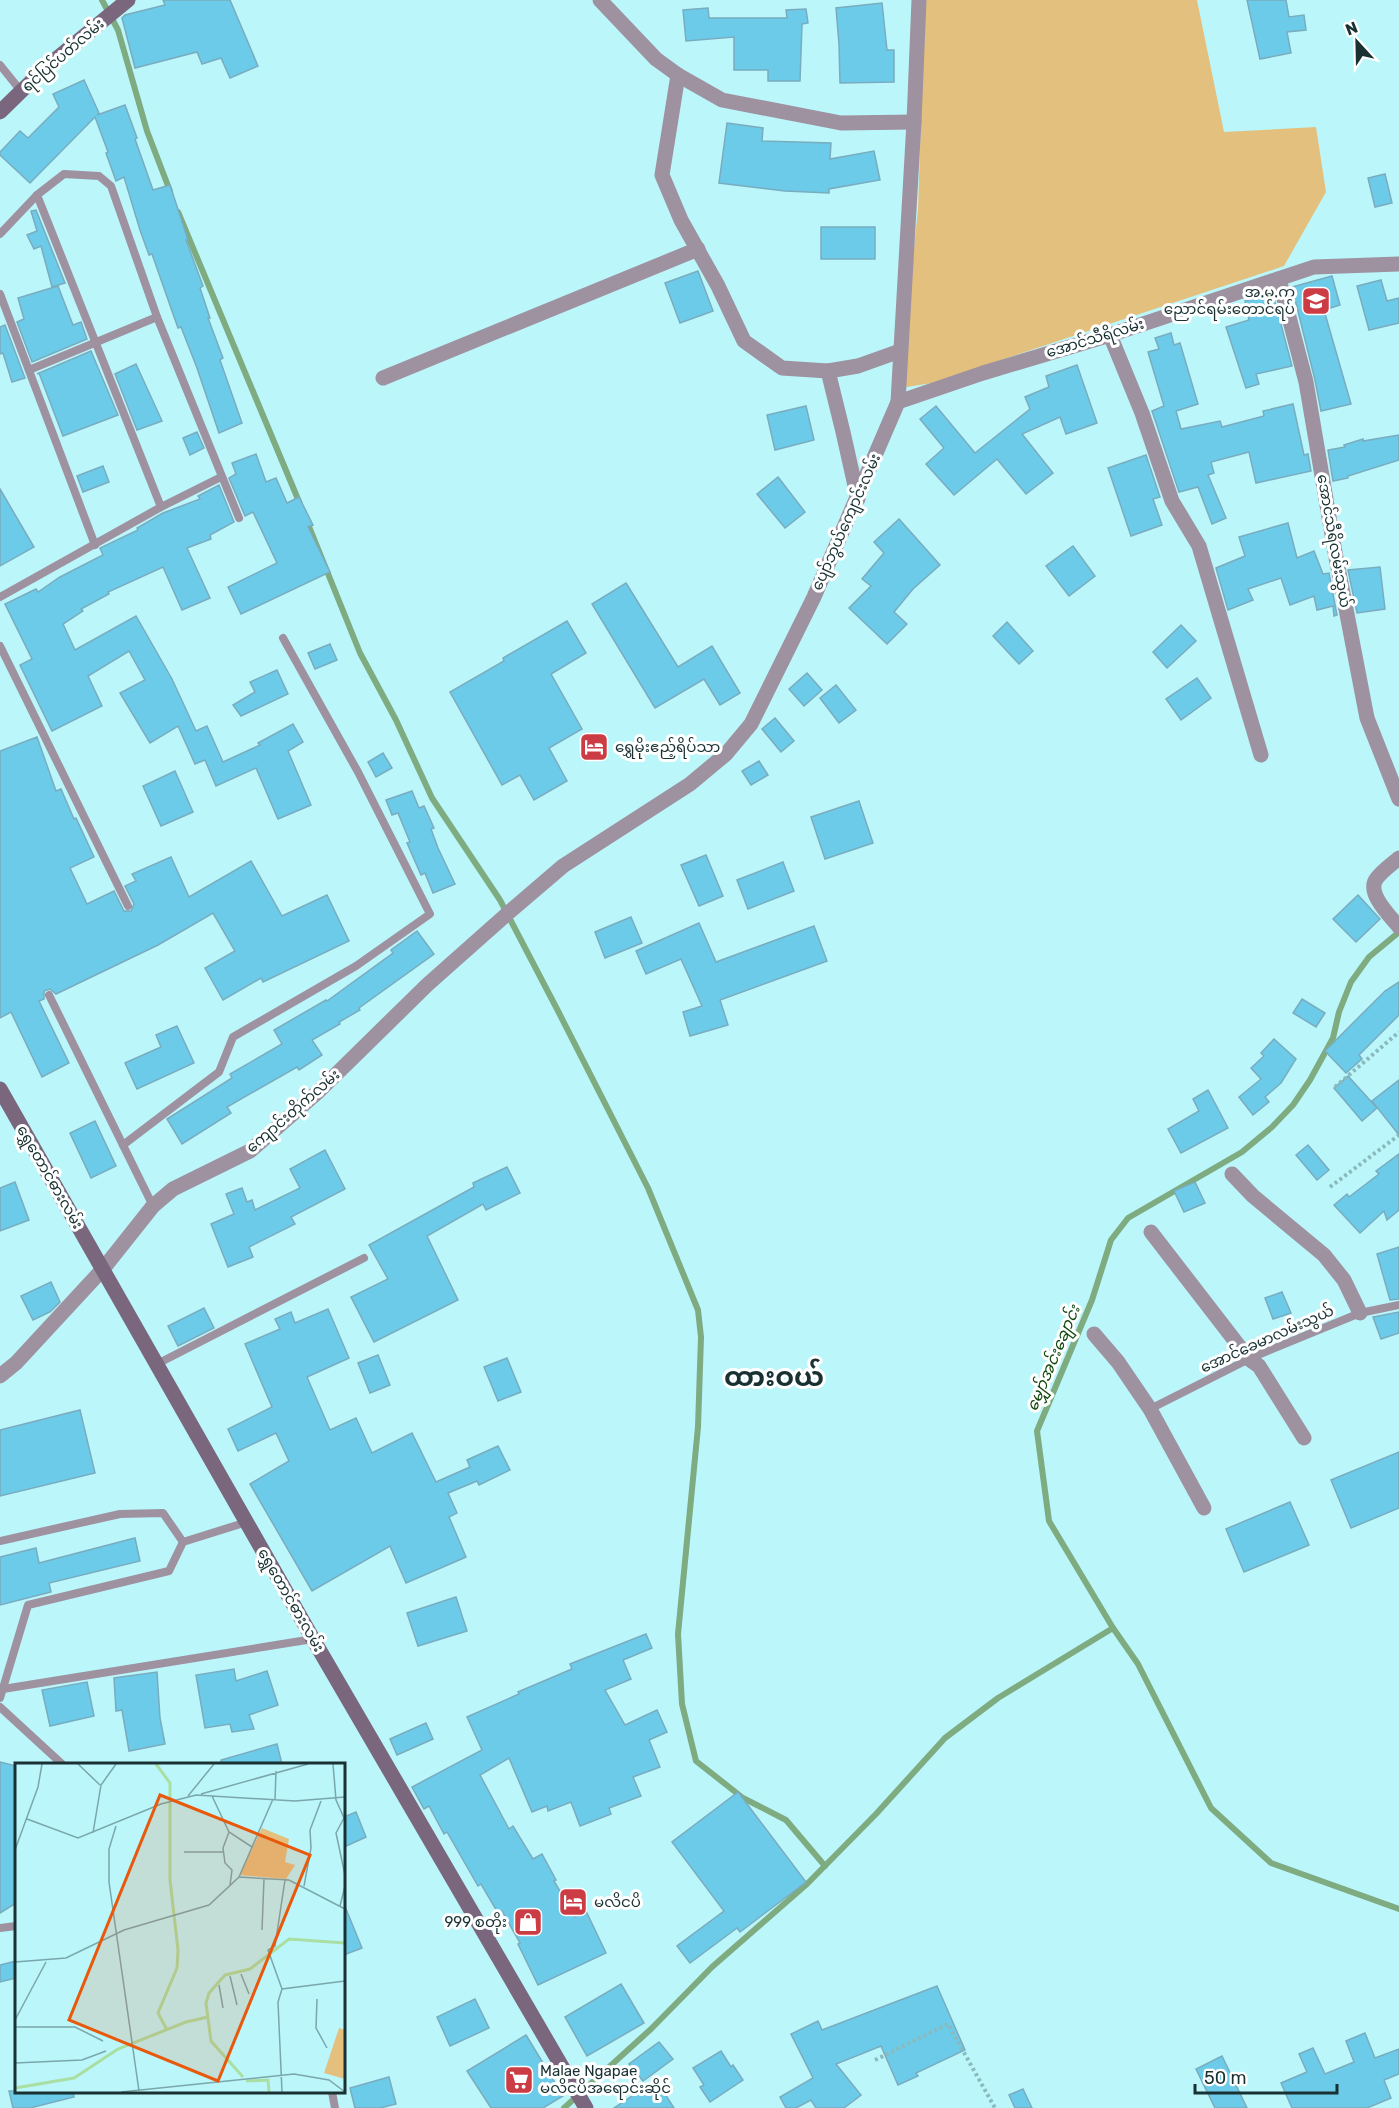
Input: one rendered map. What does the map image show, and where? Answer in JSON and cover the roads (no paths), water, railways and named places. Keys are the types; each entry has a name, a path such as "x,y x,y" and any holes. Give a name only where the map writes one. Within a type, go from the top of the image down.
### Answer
{"street":[{"name":"ရင်ပြင်ပတ်လမ်း","path":"0,112 44,69 128,0"},
{"path":"600,0 656,59 678,75 722,100 841,123 915,122"},
{"name":"ပျော်ဘွယ်ကျောင်းလမ်း","path":"507,914 563,866 690,784 726,754 751,724 814,597 898,402 915,122 919,0"},
{"path":"678,75 662,175 681,220 718,286 744,341 782,368 828,371 858,366 900,351"},
{"path":"383,378 698,249"},
{"name":"အောင်သီရိလမ်း","path":"898,402 1314,267 1399,264"},
{"name":"အောင်သီရိလမ်းသွယ်","path":"1279,279 1306,382 1335,552 1367,718 1399,799"},
{"path":"1110,335 1142,413 1172,501 1199,546 1261,755"},
{"path":"828,371 858,499"},
{"path":"1399,858 1377,878 1373,885 1375,894 1399,927"},
{"name":"ကျောင်းတိုက်လမ်း","path":"0,1377 16,1363 103,1269 153,1206 173,1189 249,1151 319,1091 427,985 507,914"},
{"name":"ရွှေတောင်ဓားလမ်း","path":"0,1089 314,1639 586,2108"},
{"path":"1232,1174 1253,1196 1324,1255 1344,1280 1360,1313"},
{"path":"1151,1232 1249,1359 1259,1366 1304,1438"},
{"path":"1094,1334 1118,1362 1150,1409 1204,1508"}],"lane":[{"path":"0,65 21,91"},
{"path":"0,234 37,195 64,174 99,176 111,186 157,317 239,518"},
{"path":"37,195 161,507"},
{"path":"0,294 95,544"},
{"path":"29,370 157,317"},
{"path":"0,597 161,507 221,477"},
{"path":"123,1145 219,1072 233,1037 356,966 430,914 358,772 283,638"},
{"path":"0,646 128,906"},
{"path":"49,995 153,1206"},
{"path":"157,1364 364,1258"},
{"name":"အောင်ခေမာလမ်းသွယ်","path":"1150,1409 1249,1359 1360,1313 1399,1305"},
{"path":"0,1541 120,1514 163,1513 183,1542"},
{"path":"247,1522 183,1542 169,1571 28,1605 1,1694 314,1639"},
{"path":"0,1707 61,1763"},
{"path":"0,1928 15,1926"},
{"path":"332,2093 335,2108"}],"waterway":[{"path":"102,0 118,30 147,131 170,191"},
{"path":"178,212 300,504"},
{"path":"306,519 360,653 396,720 432,798 500,900 557,1009 648,1188 698,1310 701,1337 698,1427 678,1634 682,1704 696,1761 743,1798 786,1820 825,1866"},
{"name":"မျှော်အင်းချောင်း","path":"1399,932 1369,957 1351,982 1339,1012 1333,1038 1293,1105 1272,1127 1242,1152 1128,1218 1111,1240 1092,1300 1037,1431 1049,1521 1113,1628 1138,1664 1211,1808 1271,1863 1399,1909"},
{"path":"564,2108 651,2029 712,1967 807,1884 876,1814 945,1738 998,1698 1113,1628"}],"place":[{"name":"အ.မ.က ညောင်ရမ်းတောင်ရပ်","path":"1316,301"},
{"name":"ရွှေမိုးဧည့်ရိပ်သာ","path":"594,747"},
{"name":"မလိငပိ","path":"573,1902"},
{"name":"999 စတိုး","path":"528,1922"},
{"name":"Malae Ngapae မလိငပိအရောင်းဆိုင်","path":"519,2080"}],"district":[{"name":"ထားဝယ်","path":"774,1377"}]}
